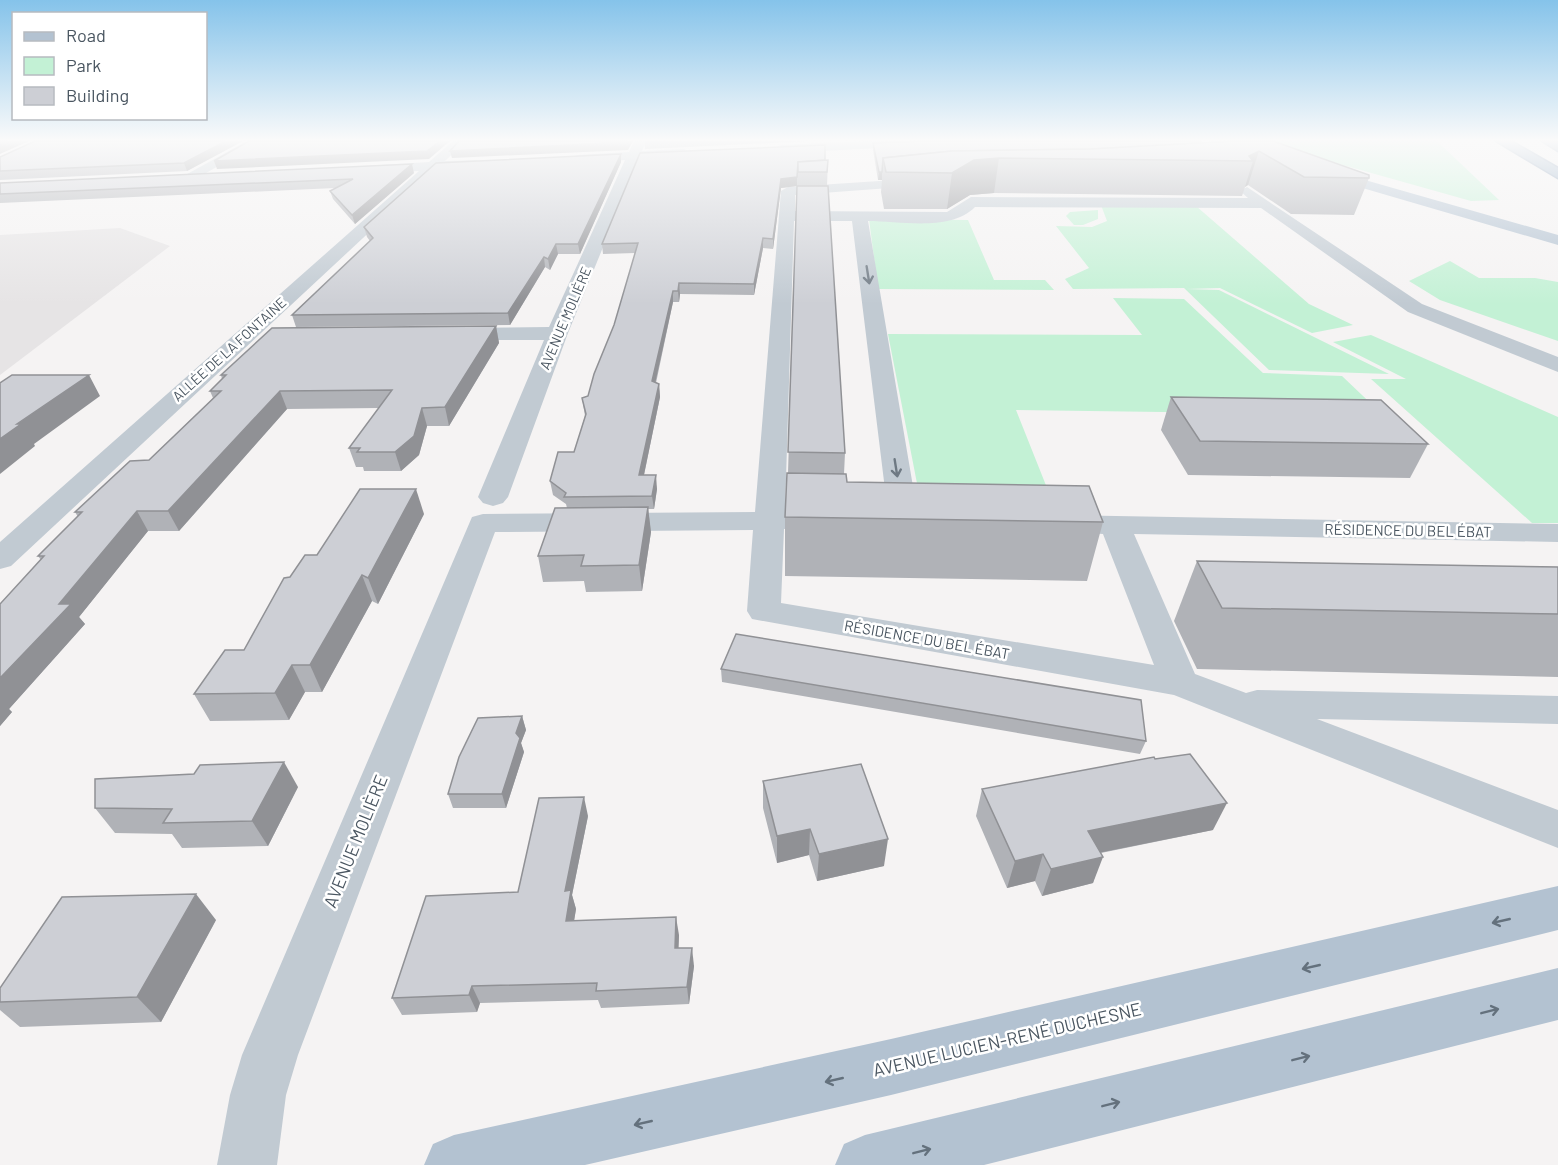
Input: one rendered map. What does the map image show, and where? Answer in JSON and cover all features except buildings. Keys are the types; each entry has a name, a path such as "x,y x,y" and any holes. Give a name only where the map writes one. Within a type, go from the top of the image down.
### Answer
{"main road":[{"path":"1411,195 1558,240"},
{"path":"1418,195 1558,235"},
{"name":"AVENUE LUCIEN-RENÉ DUCHESNE","path":"454,1165 891,1067 1558,908"},
{"path":"865,1165 1558,994"}],"street":[{"name":"ALLÉE DE LA FONTAINE","path":"0,559 399,195"},
{"name":"AVENUE MOLIÈRE","path":"247,1165 258,1095 270,1055 557,333 617,195"},
{"name":"RÉSIDENCE DU BEL ÉBAT","path":"788,195 764,611 1180,683 1558,829"},
{"path":"1253,195 1415,308 1558,365"},
{"path":"953,198 971,202 1264,203"},
{"path":"786,216 949,217 960,213 971,202"},
{"path":"488,510 916,522 859,217"},
{"path":"429,334 557,333"},
{"path":"243,336 278,336"},
{"name":"RÉSIDENCE DU BEL ÉBAT","path":"1024,523 1558,533"},
{"path":"1115,525 1180,683"},
{"name":"RÉSIDENCE DU BEL ÉBAT","path":"1235,703 1558,710"}],"shaded area":[{"path":"120,228 170,246 0,375 0,235"}],"green space":[{"path":"1451,195 1494,195 1499,200 1471,201"},
{"path":"1101,205 1196,206 1309,304 1353,325 1312,333 1220,288 1186,289 1219,290 1389,374 1269,370 1184,288 1073,289 1065,279 1089,268 1056,226 1092,227 1107,221"},
{"path":"1098,210 1098,219 1083,225 1074,225 1066,216 1070,212"},
{"path":"869,219 968,220 994,280 1045,280 1054,290 878,289"},
{"path":"1450,261 1479,278 1535,278 1558,282 1558,341 1440,300 1409,281"},
{"path":"1113,298 1184,299 1263,373 1342,376 1383,415 1016,410 1055,508 921,504 888,334 1142,335"},
{"path":"1371,335 1558,417 1558,523 1532,523 1371,379 1406,379 1333,342"}]}
